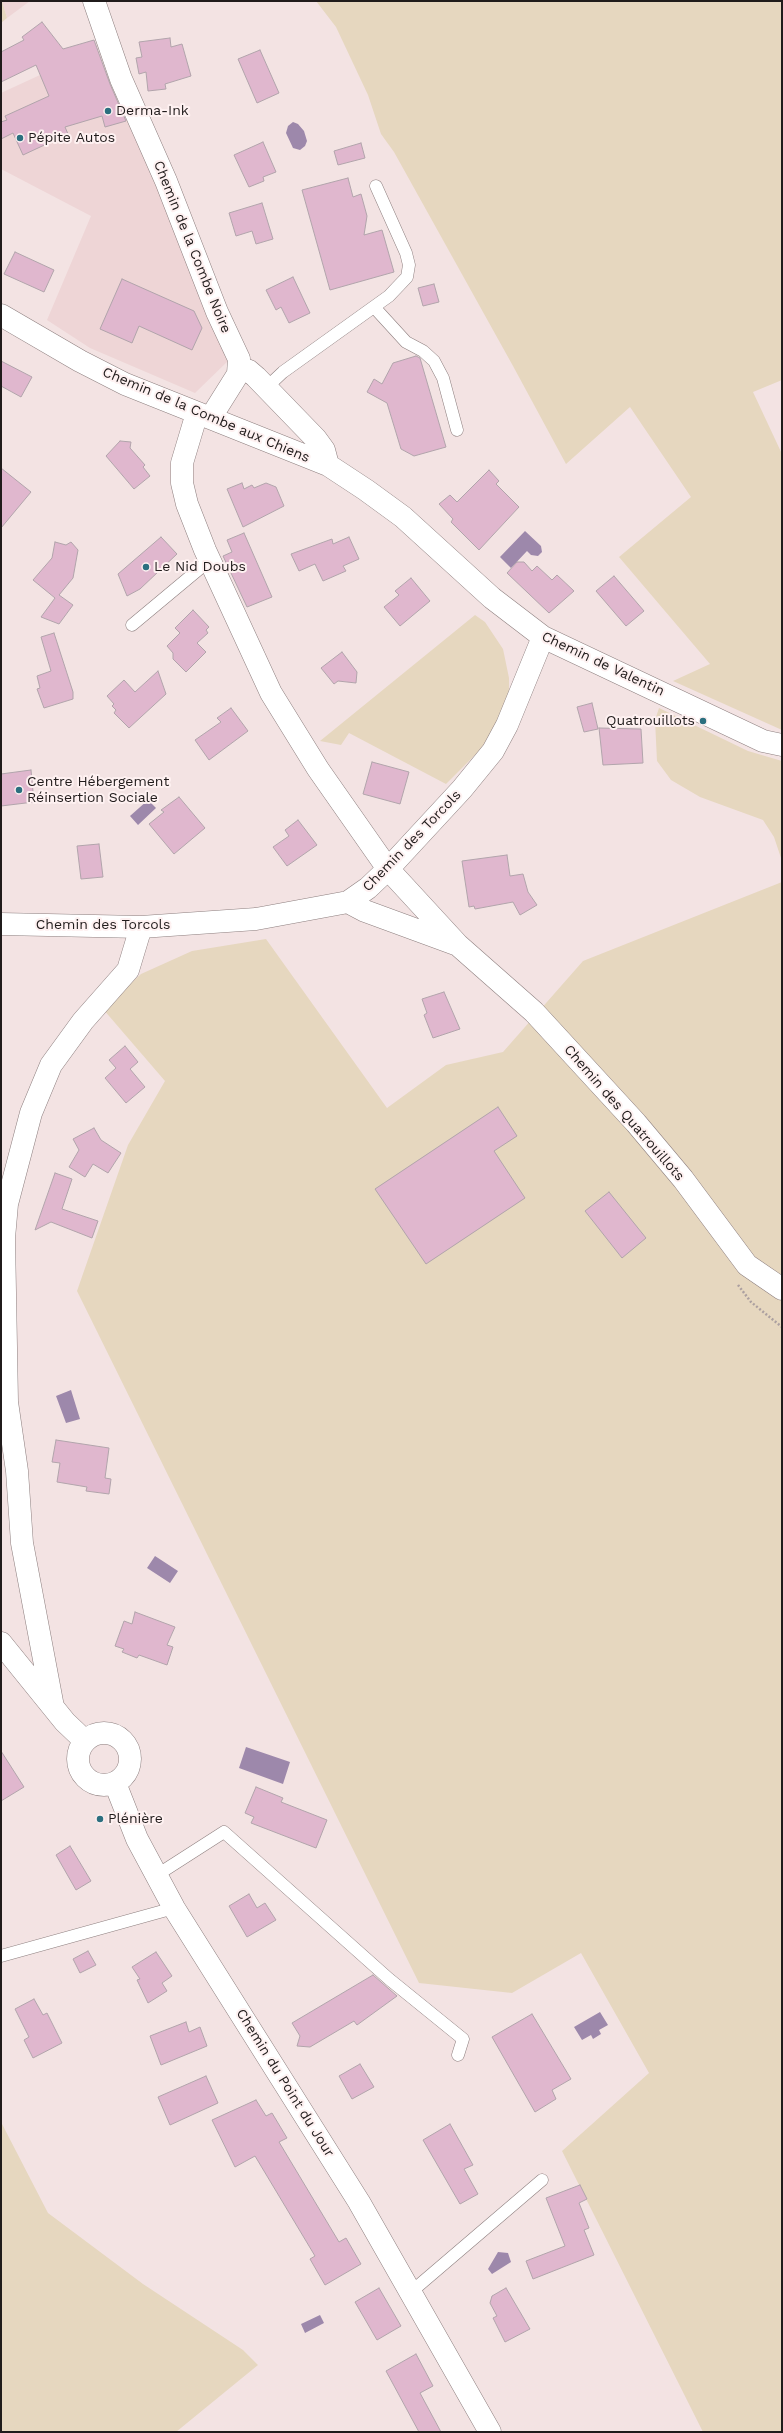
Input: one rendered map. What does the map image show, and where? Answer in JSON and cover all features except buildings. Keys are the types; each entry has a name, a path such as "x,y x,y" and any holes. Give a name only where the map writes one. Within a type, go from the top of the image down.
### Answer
{"street":[{"name":"Chemin de la Combe Noire","path":"94,1 121,79 166,181 212,301 239,359 240,367"},
{"name":"Chemin de la Combe aux Chiens","path":"1,314 120,381 328,465"},
{"path":"240,367 249,371 316,439 324,450 328,465"},
{"name":"Chemin des Quatrouillots","path":"240,367 236,379 204,415 185,449 182,463 182,483 187,504 210,560 272,693 318,769 388,869 458,945 534,1012 636,1123 683,1179 748,1265 782,1289"},
{"name":"Chemin de Valentin","path":"328,465 366,490 402,517 492,598 543,637 763,741 782,745"},
{"name":"Chemin des Torcols","path":"1,924 141,927 256,919 348,902 368,888 388,869 462,789 493,751 507,725 543,637"},
{"name":"Chemin des Quatrouillots","path":"348,902 365,911 458,945"},
{"path":"53,1707 22,1543 17,1471 7,1402 4,1238 7,1204 31,1114 51,1065 83,1021 128,970 141,927"},
{"path":"41,1645 7,1652 53,1707 85,1741"},
{"path":"100,1733 108,1733 123,1740 130,1755 130,1764 127,1772 115,1783 97,1784 83,1774 78,1757 85,1741 100,1733"},
{"name":"Chemin du Point du Jour","path":"115,1783 137,1838 174,1908 360,2202 490,2432"}],"lane":[{"path":"266,388 283,372 400,287 407,277 409,265 406,253 376,186"},
{"path":"374,307 406,342 423,351 434,362 443,378 457,430"},
{"path":"132,626 210,560"},
{"path":"157,1875 224,1832 389,1979 463,2039 458,2055"},
{"path":"1,1956 174,1908"},
{"path":"411,2292 542,2180"}],"shaded area":[{"path":"1,1 7,18 1,23"},
{"path":"2,1 30,1 7,18"},
{"path":"316,1 782,1 782,380 753,392 782,454 782,730 673,681 710,664 619,557 691,497 630,407 566,464 394,152 381,134 368,95 336,27"},
{"path":"65,59 128,121 170,215 229,360 195,393 90,348 47,320 91,216 1,169 1,93 40,75"},
{"path":"293,122 298,124 304,131 307,141 305,146 300,150 293,148 286,133 288,126"},
{"path":"525,531 541,546 542,552 538,556 531,555 527,551 511,568 500,557"},
{"path":"475,615 485,622 503,649 509,678 509,693 506,710 482,748 446,784 349,733 341,745 320,741"},
{"path":"659,708 748,751 782,761 782,861 774,837 763,820 700,797 671,780 657,761 655,720"},
{"path":"148,800 156,808 138,825 130,816"},
{"path":"782,882 782,2432 703,2432 562,2151 649,2073 581,1953 512,1993 419,1983 77,1291 128,1145 165,1081 103,1009 141,974 192,951 266,939 387,1108 446,1065 503,1052 583,961"},
{"path":"71,1390 80,1419 66,1423 56,1396"},
{"path":"155,1556 178,1571 170,1583 147,1568"},
{"path":"246,1747 290,1762 283,1784 239,1768"},
{"path":"600,2012 608,2025 599,2030 601,2034 593,2039 591,2035 582,2040 574,2027"},
{"path":"1,2122 48,2213 143,2284 243,2350 258,2365 176,2432 1,2432"},
{"path":"498,2252 508,2253 511,2262 492,2274 488,2269"},
{"path":"320,2315 324,2323 305,2333 301,2324"}],"place":[{"name":"Derma-Ink","path":"108,111"},
{"name":"Pépite Autos","path":"20,138"},
{"name":"Le Nid Doubs","path":"146,567"},
{"name":"Quatrouillots","path":"703,721"},
{"name":"Centre Hébergement Réinsertion Sociale","path":"19,790"},
{"name":"Plénière","path":"100,1819"}]}
